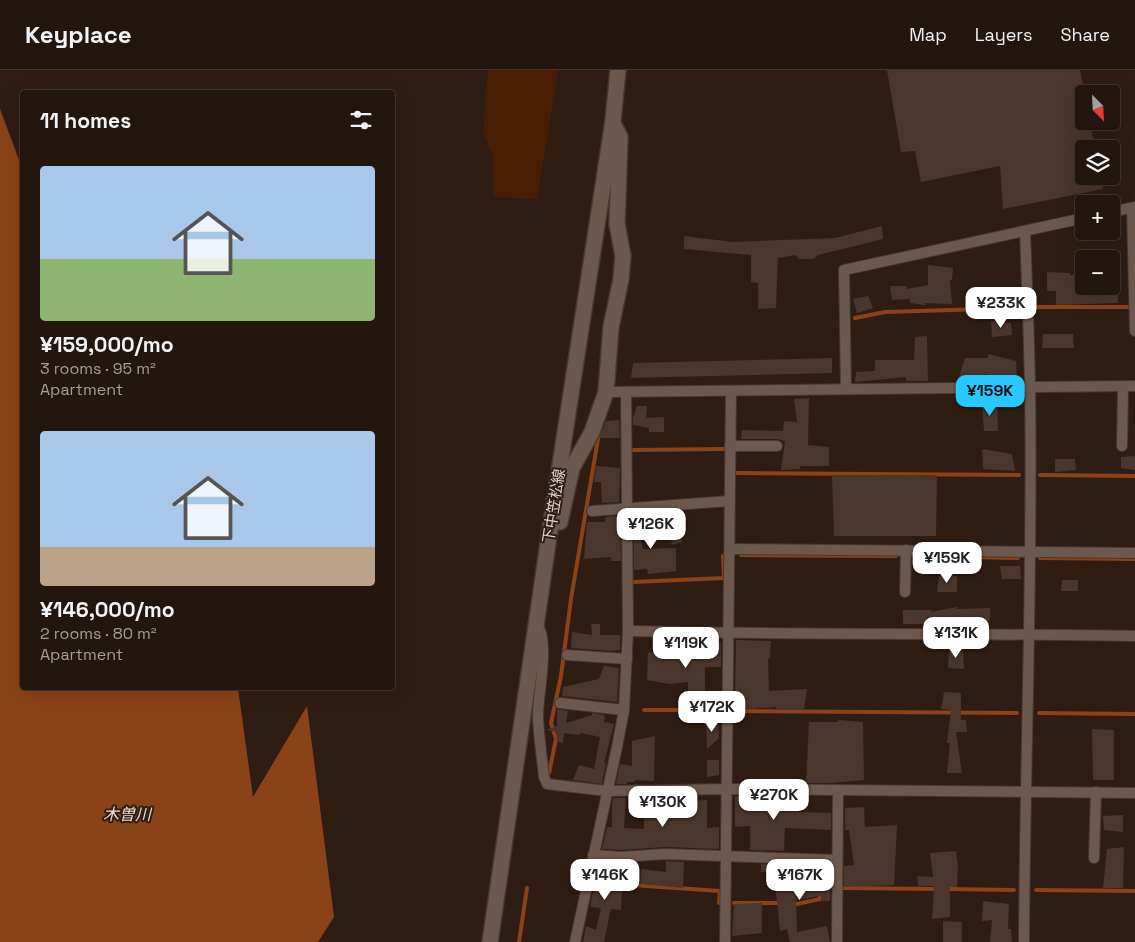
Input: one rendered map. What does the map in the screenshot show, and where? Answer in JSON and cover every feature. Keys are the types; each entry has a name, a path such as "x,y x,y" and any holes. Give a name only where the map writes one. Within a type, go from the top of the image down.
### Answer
{"main road":[{"name":"下中笠松線","path":"490,942 548,542 613,121 618,70"},
{"path":"548,542 558,529 572,468 592,432 606,392 611,327 621,279 623,256 617,224 620,137 613,121"}],"street":[{"path":"1120,210 1133,208 1135,331"},
{"path":"846,390 844,270 1075,220"},
{"path":"1024,942 1029,634 1030,387 1025,231"},
{"path":"1122,446 1123,386"},
{"path":"606,392 1135,386"},
{"path":"725,942 731,391"},
{"path":"575,942 624,710 628,631 626,392"},
{"path":"730,446 777,446"},
{"path":"592,511 729,501"},
{"path":"730,549 1135,553"},
{"path":"905,592 906,550"},
{"path":"537,624 542,632 542,670 538,717 544,777 547,784 607,791 838,790 1135,793"},
{"path":"628,631 728,634 1135,636"},
{"path":"567,655 627,659"},
{"path":"560,703 624,710"},
{"path":"837,942 838,790"},
{"path":"1094,858 1096,792"},
{"path":"593,855 621,857 665,854 837,860"}],"shaded area":[{"path":"488,70 558,70 537,199 494,197 493,156 483,132"}],"water":[{"name":"木曽川","path":"0,109 20,163 20,690 238,690 253,797 307,706 334,917 318,942 0,942"}],"building":[{"path":"887,70 1080,70 1083,85 1075,85 1075,130 1092,130 1093,140 1075,140 1075,185 1102,185 1103,189 1003,209 1000,166 921,182 915,151 901,152"},
{"path":"882,226 883,239 818,255 814,259 799,259 796,255 778,258 776,308 758,309 758,283 751,282 751,255 684,249 684,236 733,242 835,238"},
{"path":"928,265 953,268 952,280 950,280 952,304 925,303 925,305 910,303 910,299 892,300 890,286 906,286 907,289 928,285"},
{"path":"1047,272 1070,273 1070,275 1075,275 1075,295 1117,295 1118,303 1056,305 1056,291 1047,291"},
{"path":"1020,289 1021,304 996,305 997,290"},
{"path":"868,296 873,308 857,313 853,299"},
{"path":"991,321 1011,323 1012,335 992,337"},
{"path":"1043,334 1073,334 1074,348 1042,348"},
{"path":"927,336 928,381 906,381 906,377 855,382 856,372 875,371 875,360 914,360 915,337"},
{"path":"988,354 1016,361 1017,377 988,378 988,374 958,380 965,358 988,358"},
{"path":"832,358 832,373 631,378 633,363"},
{"path":"809,398 808,445 829,447 829,466 800,466 800,469 781,470 785,441 777,439 741,439 742,430 783,431 784,421 797,422 794,399"},
{"path":"982,404 997,404 998,431 984,431"},
{"path":"637,406 647,406 646,418 664,417 664,432 649,432 649,428 633,425"},
{"path":"619,420 620,438 599,438 606,421"},
{"path":"982,449 1012,454 1015,471 983,469"},
{"path":"1135,456 1135,470 1121,468 1121,457"},
{"path":"1055,459 1075,459 1076,470 1055,472"},
{"path":"596,466 620,468 619,502 602,503 601,482 594,482"},
{"path":"832,475 937,475 936,536 834,536"},
{"path":"653,513 653,527 639,531 643,549 676,548 676,571 648,574 647,569 634,570 634,515"},
{"path":"620,516 621,561 611,561 611,557 584,559 587,522 605,522 605,517"},
{"path":"679,523 682,542 672,545 668,525"},
{"path":"1000,566 1020,566 1021,579 1002,579"},
{"path":"939,575 957,576 957,592 937,592"},
{"path":"1062,580 1078,580 1078,591 1061,591"},
{"path":"957,607 957,609 990,608 990,621 957,623 957,626 903,624 903,610 932,610 931,612"},
{"path":"591,624 600,624 600,635 620,635 620,650 571,648 572,632 592,635"},
{"path":"707,639 721,642 721,667 705,667 705,695 713,695 712,707 689,707 688,682 669,684 647,680 648,653 669,651 669,643 688,641 687,653 707,652"},
{"path":"736,640 771,641 770,658 768,659 769,691 807,689 804,709 776,710 776,707 734,710 737,693 735,693"},
{"path":"963,649 964,669 948,668 949,650"},
{"path":"604,666 619,668 617,702 562,696 563,687 599,679"},
{"path":"944,692 961,693 961,720 966,720 967,732 956,732 962,773 947,773 950,743 947,743 951,710 941,709"},
{"path":"557,709 568,711 566,723 592,715 592,713 605,715 604,722 614,724 604,763 606,763 602,784 573,780 579,765 594,769 600,737 581,733 580,735 564,733 563,743 557,742 557,732 546,730 557,726"},
{"path":"838,720 863,722 864,780 806,783 809,722 838,722"},
{"path":"706,721 718,723 719,738 707,749"},
{"path":"1092,729 1114,730 1114,780 1093,780"},
{"path":"655,736 654,781 635,780 635,782 627,782 627,784 616,784 620,764 632,766 632,741"},
{"path":"707,760 719,760 719,775 707,777"},
{"path":"735,796 780,796 780,804 799,803 798,812 831,813 831,830 785,828 784,851 750,850 750,826 735,827"},
{"path":"613,798 626,798 624,828 644,829 644,812 658,812 660,805 687,804 687,801 707,800 707,828 719,827 719,849 665,847 621,850 602,849 607,827 612,827"},
{"path":"864,807 865,827 897,825 894,885 844,887 844,866 854,865 849,830 845,830 845,808"},
{"path":"1123,815 1123,832 1104,830 1103,816"},
{"path":"1124,847 1123,888 1103,888 1107,849"},
{"path":"956,851 958,867 957,887 950,887 950,917 932,919 934,886 918,886 917,876 933,877 930,853"},
{"path":"666,861 684,862 683,888 640,884 641,869 666,872"},
{"path":"599,864 622,867 621,910 611,909 604,942 583,942 586,926 596,930 601,908 590,907 594,888 598,888"},
{"path":"761,864 784,865 784,880 820,879 819,866 831,867 830,901 821,901 821,896 796,900 797,932 827,926 830,942 790,942 787,929 780,931 774,872 761,872"},
{"path":"983,901 1009,904 1008,929 1011,929 1012,942 990,942 992,920 982,921"},
{"path":"762,903 762,933 732,936 734,904"},
{"path":"943,921 962,922 962,942 943,942"}],"waterway":[{"path":"1038,307 1128,307"},
{"path":"855,318 885,312 1021,308"},
{"path":"549,773 556,739 551,723 561,676 571,599 599,433"},
{"path":"633,450 724,449"},
{"path":"737,473 1019,475"},
{"path":"1040,475 1135,476"},
{"path":"741,555 896,556"},
{"path":"633,582 724,578 723,556"},
{"path":"915,556 1018,558"},
{"path":"1040,558 1135,559"},
{"path":"644,710 717,710"},
{"path":"738,711 1017,713"},
{"path":"1039,713 1135,714"},
{"path":"618,884 720,891 719,903"},
{"path":"519,942 527,888"},
{"path":"842,888 938,889"},
{"path":"947,889 1014,890"},
{"path":"1036,890 1135,891"},
{"path":"792,905 820,899 820,892"},
{"path":"734,903 782,903"}]}
